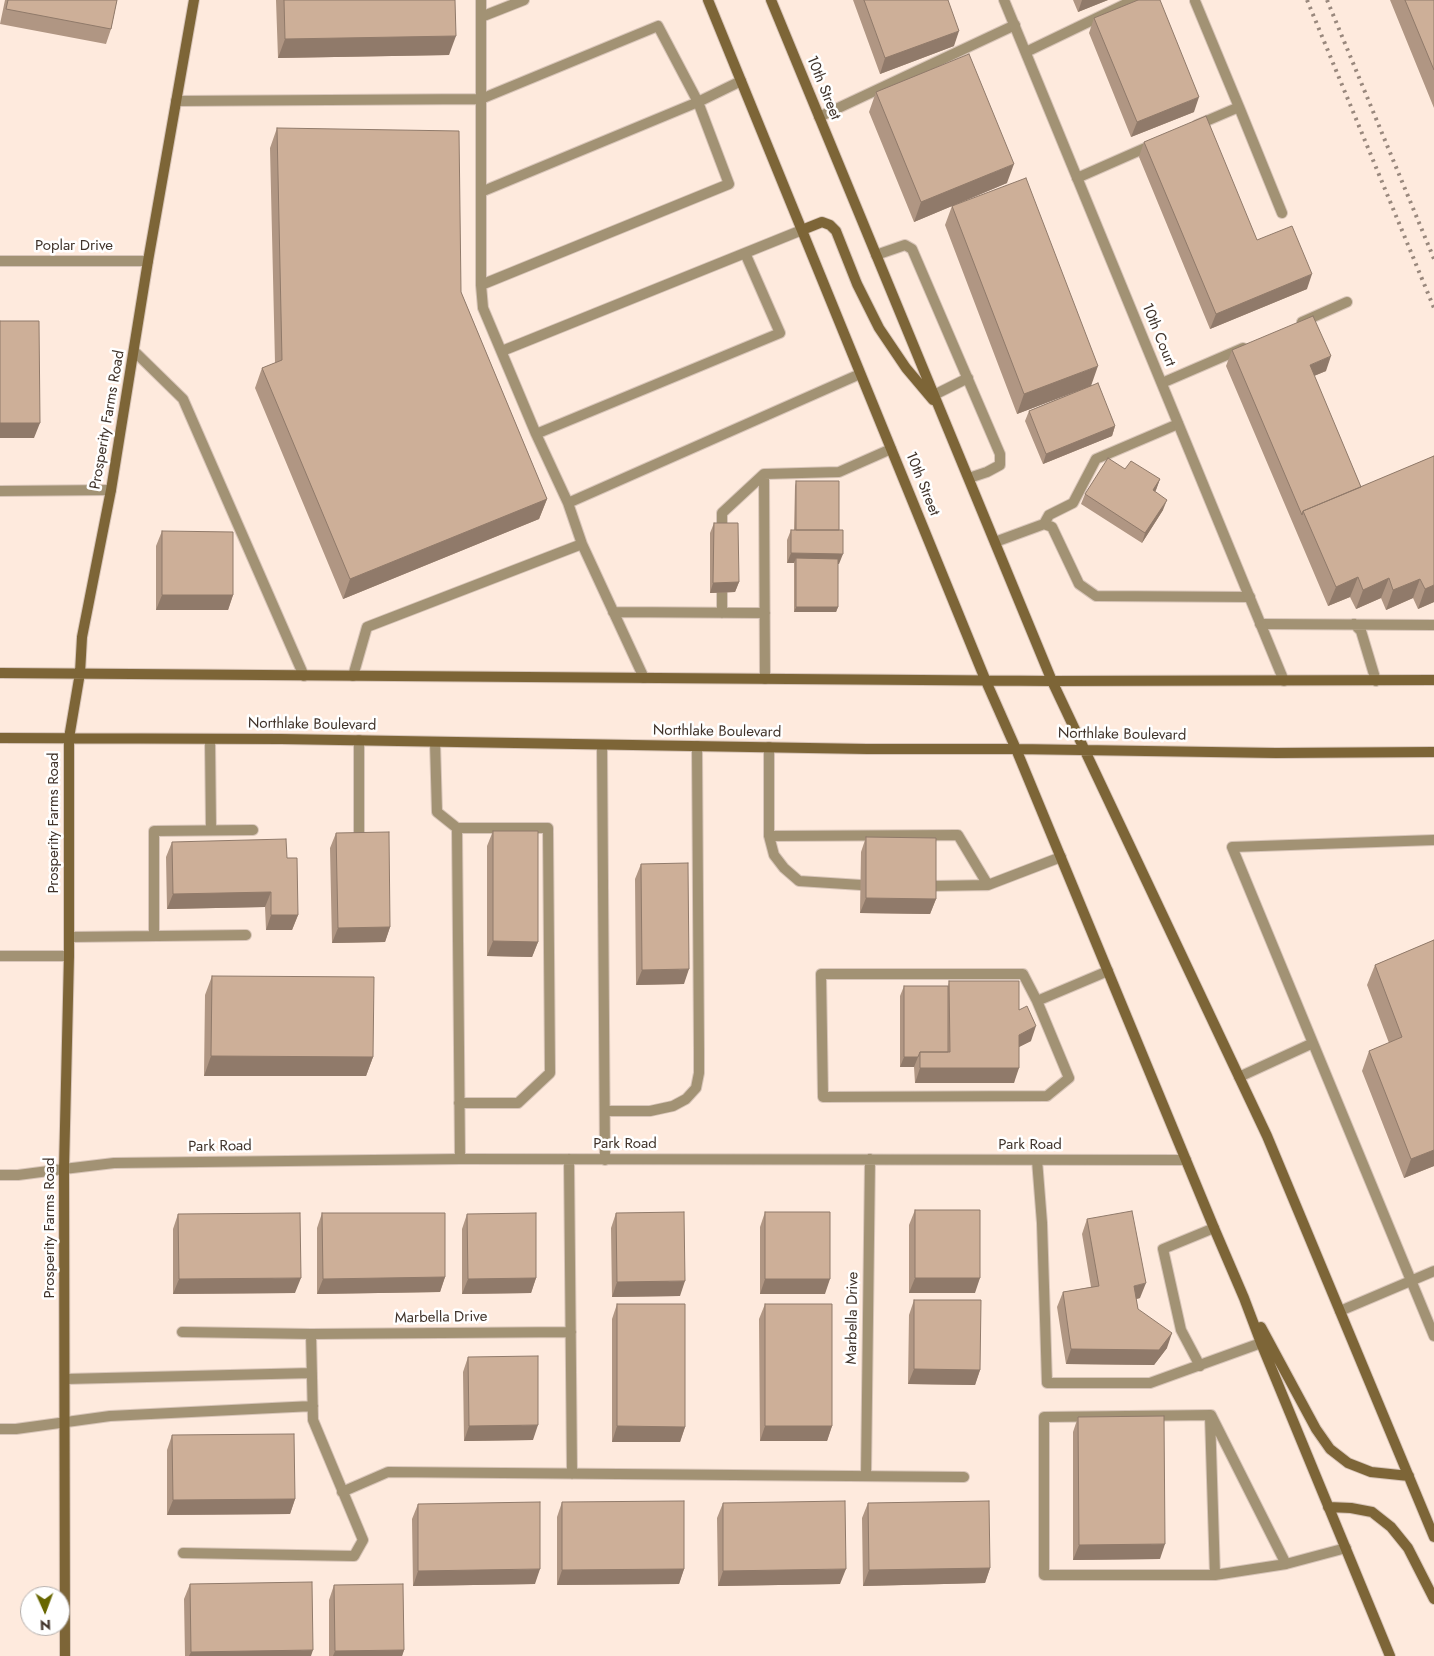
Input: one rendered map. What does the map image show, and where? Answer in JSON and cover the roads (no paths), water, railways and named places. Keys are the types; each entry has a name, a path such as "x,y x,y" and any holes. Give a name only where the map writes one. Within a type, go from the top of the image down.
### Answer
{"main road":[{"name":"Prosperity Farms Road","path":"65,1656 64,1169 69,956 69,738 80,673 82,637 111,490 148,261 194,0"},
{"name":"10th Street","path":"708,0 985,679 1016,748 1244,1298"},
{"name":"10th Street","path":"770,0 1052,681 1267,1136 1434,1537"},
{"name":"10th Street","path":"802,230 822,222 830,225 836,231 857,284 880,328 906,368 940,409"},
{"path":"0,673 1052,681 1434,680"},
{"name":"Northlake Boulevard","path":"0,738 358,740 769,748 1016,748 1276,753 1434,752"},
{"path":"1244,1298 1390,1656"},
{"path":"1244,1298 1316,1429 1330,1449 1348,1463 1371,1472 1409,1476"},
{"path":"1328,1506 1372,1512 1391,1527 1408,1548 1434,1599"}],"street":[{"path":"481,0 481,286 483,308 536,434 568,503 582,544 644,678"},
{"path":"481,17 524,0"},
{"name":"10th Court","path":"1004,0 1284,681"},
{"path":"1026,52 1134,0"},
{"path":"1195,1 1282,213"},
{"path":"176,101 481,99 658,26 698,102 729,184 481,286"},
{"path":"819,117 1015,26"},
{"path":"481,192 698,102 741,81"},
{"path":"1185,131 1238,107"},
{"path":"1077,178 1158,143"},
{"path":"502,351 802,230"},
{"path":"876,255 905,245 912,249 1000,454 1000,465 987,472 968,478"},
{"path":"536,434 780,334 745,253"},
{"name":"Poplar Drive","path":"0,260 148,261"},
{"path":"1294,325 1347,302"},
{"path":"1162,383 1250,345"},
{"path":"134,352 183,399 304,676"},
{"path":"568,503 860,374"},
{"path":"934,395 968,378"},
{"path":"1044,524 1049,515 1073,503 1096,459 1178,424"},
{"path":"722,534 722,513 764,474 839,472 891,449"},
{"path":"764,474 765,678"},
{"path":"3,493 111,490"},
{"path":"995,542 1044,524 1052,527 1079,584 1096,596 1250,597"},
{"path":"353,676 367,627 582,544"},
{"path":"722,593 722,613"},
{"path":"613,612 764,613"},
{"path":"1260,624 1434,626"},
{"path":"1354,624 1361,631 1376,680"},
{"path":"210,739 211,830"},
{"path":"358,740 359,835"},
{"path":"435,742 437,812 457,828 548,828 550,1073 518,1103 459,1103"},
{"path":"602,744 605,1160"},
{"path":"605,1111 650,1111 674,1106 686,1099 696,1088 699,1073 697,746"},
{"path":"769,748 769,836 774,855 784,868 799,881 860,885"},
{"path":"457,828 460,1159"},
{"path":"154,936 154,831 253,830"},
{"path":"769,836 958,835 988,885"},
{"path":"1434,840 1232,847 1434,1336"},
{"path":"930,886 988,885 1061,857"},
{"path":"69,937 246,935"},
{"path":"0,956 69,956"},
{"path":"1037,1001 1108,971"},
{"path":"821,974 1023,974 1037,1001 1069,1078 1047,1096 822,1097 821,974"},
{"path":"1239,1076 1313,1043"},
{"name":"Park Road","path":"0,1176 114,1163 460,1159 1186,1160"},
{"path":"569,1159 572,1474"},
{"name":"Marbella Drive","path":"866,1476 870,1160"},
{"path":"1037,1160 1042,1223 1047,1382 1150,1383 1261,1343"},
{"path":"1200,1366 1181,1330 1163,1249 1214,1228"},
{"path":"1340,1312 1434,1271"},
{"name":"Marbella Drive","path":"182,1332 311,1334 571,1332"},
{"path":"183,1553 354,1556 363,1540 313,1420 311,1334"},
{"path":"65,1379 312,1373"},
{"path":"0,1429 16,1429 110,1416 313,1406"},
{"path":"1210,1415 1286,1564"},
{"path":"1210,1415 1215,1575"},
{"path":"1210,1415 1044,1417 1044,1575 1215,1575 1286,1564 1346,1548"},
{"path":"342,1492 388,1472 964,1477"}],"railway":[{"path":"1307,0 1434,308"},
{"path":"1327,0 1434,259"}]}
